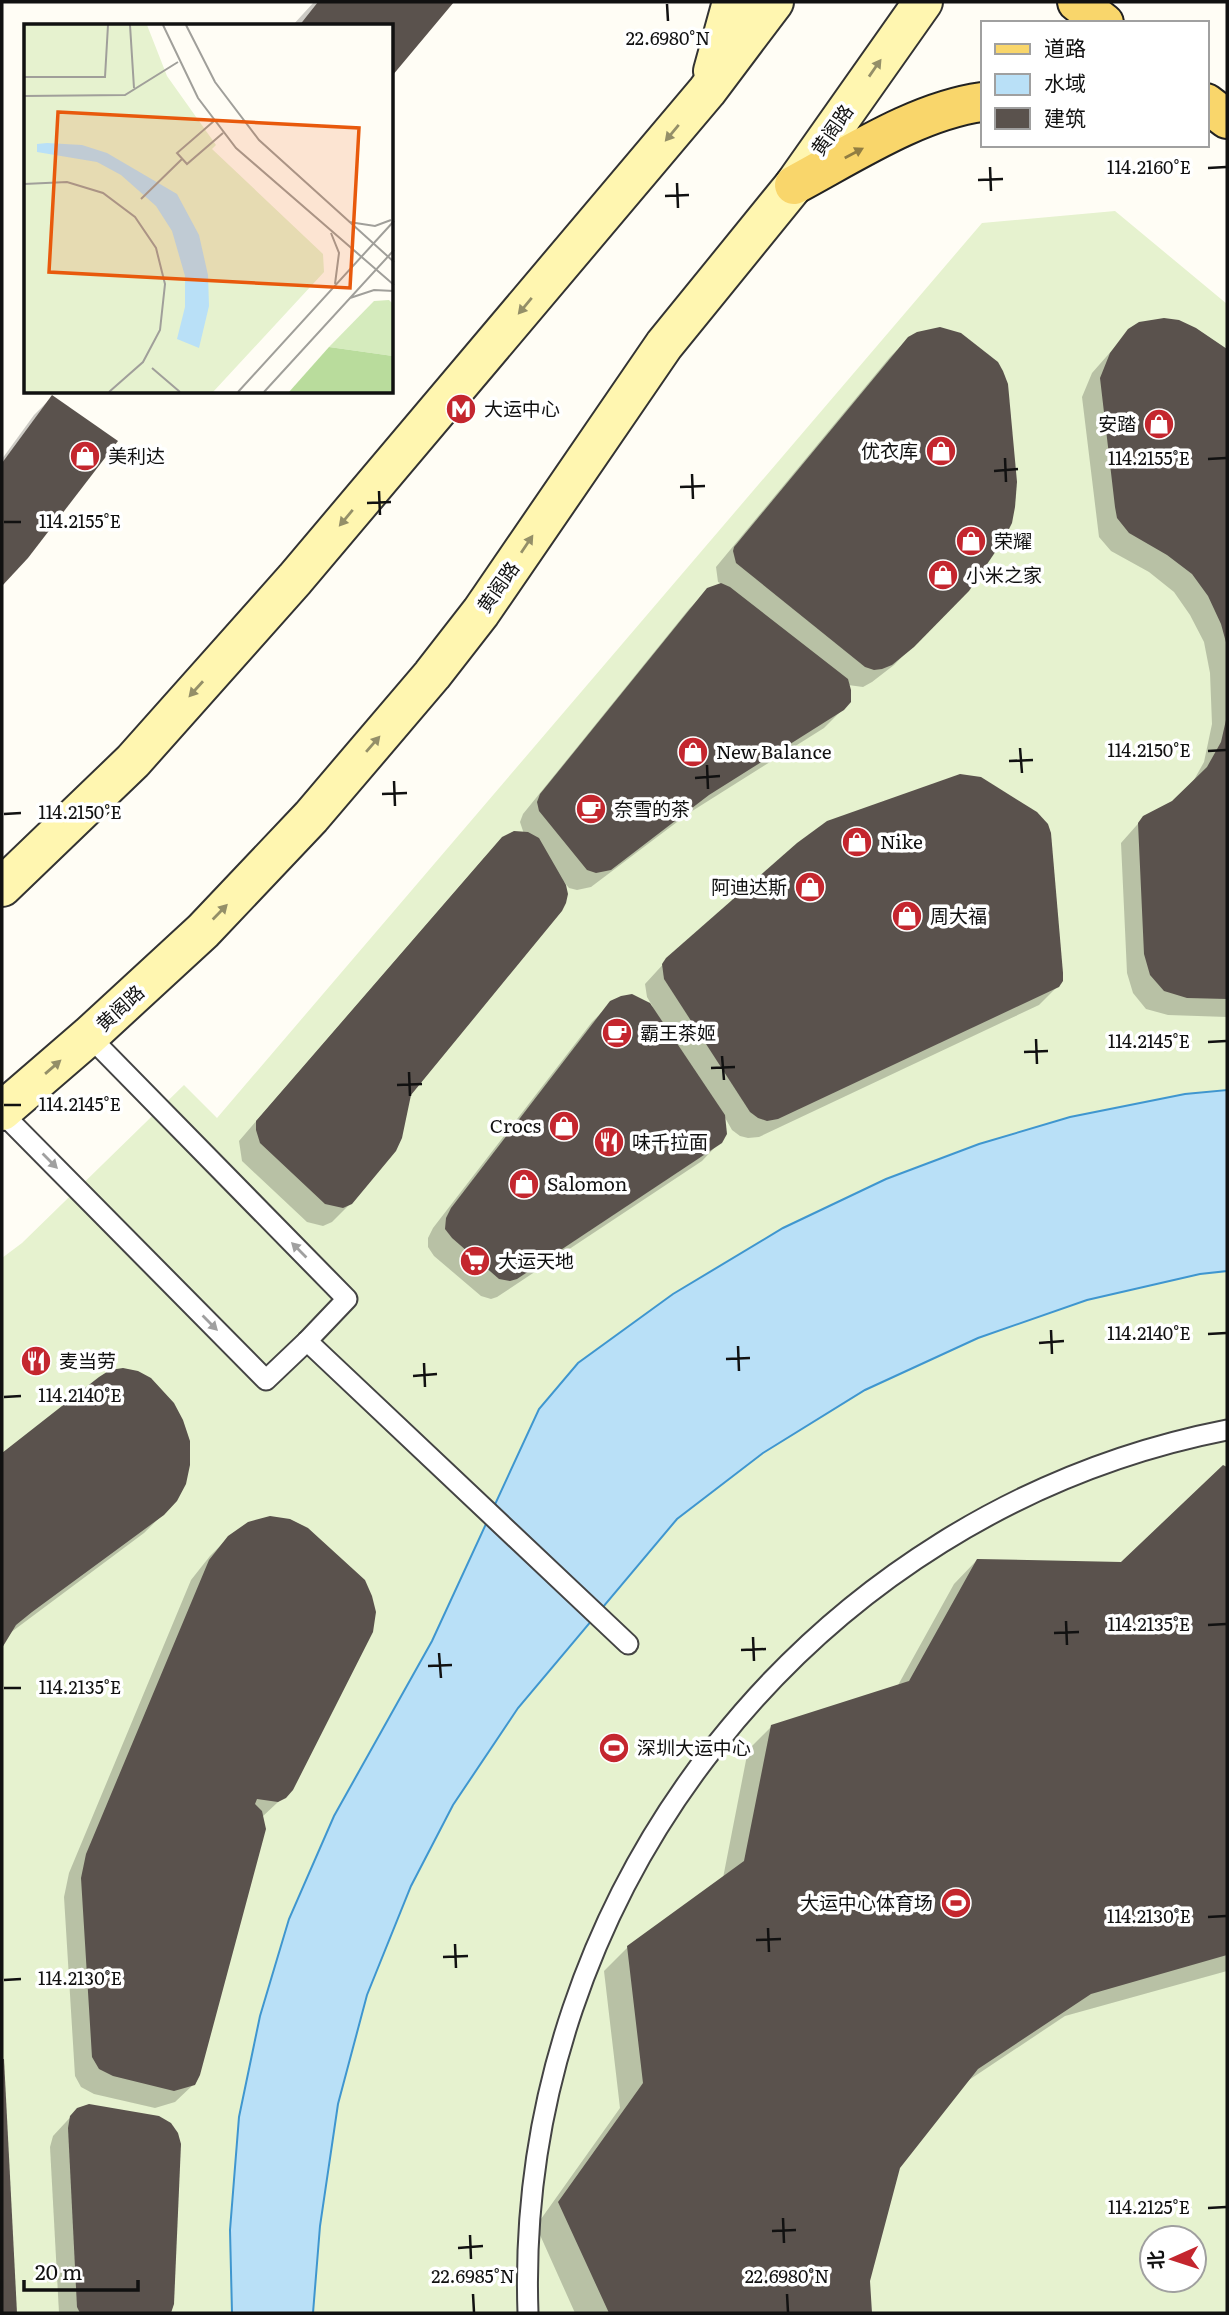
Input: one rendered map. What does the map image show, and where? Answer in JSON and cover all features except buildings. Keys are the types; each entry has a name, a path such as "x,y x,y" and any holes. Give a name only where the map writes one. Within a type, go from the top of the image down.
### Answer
{"main road":[{"path":"707,91 732,2"},
{"path":"2,887 132,761 286,589 707,91 774,2"},
{"name":"黄阁路","path":"2,1112 89,1036 221,912 311,817 432,676 481,612 664,345 794,185 923,2"},
{"path":"1077,2 1101,21"},
{"path":"794,185 900,128 965,104 981,102"},
{"path":"1208,105 1227,119"},
{"path":"1208,122 1227,130"}],"lane":[{"path":"2,1112 266,1380 347,1298 89,1036"},
{"path":"307,1341 628,1644"},
{"path":"527,2313 530,2211 539,2139 554,2068 575,1999 601,1932 634,1867 670,1805 719,1740 772,1678 824,1629 879,1584 938,1544 1000,1509 1065,1479 1132,1454 1227,1430"}],"green space":[{"name":"深圳大运中心","path":"1115,211 1227,304 1227,2313 2,2313 2,1258 22,1243 184,1085 217,1118 982,223"}],"water":[{"path":"1227,1090 1227,1271 1200,1274 1087,1300 978,1338 865,1390 763,1453 677,1519 518,1708 453,1805 411,1886 367,1995 338,2104 320,2226 313,2313 232,2313 230,2230 239,2117 260,2016 289,1919 334,1816 432,1641 539,1409 578,1363 673,1294 783,1228 886,1179 979,1144 1070,1117 1185,1094"}],"place":[{"name":"大运中心","path":"461,409"},
{"name":"安踏","path":"1159,424"},
{"name":"优衣库","path":"941,451"},
{"name":"美利达","path":"85,456"},
{"name":"荣耀","path":"971,541"},
{"name":"小米之家","path":"943,575"},
{"name":"New Balance","path":"693,752"},
{"name":"奈雪的茶","path":"591,809"},
{"name":"Nike","path":"857,842"},
{"name":"阿迪达斯","path":"810,887"},
{"name":"周大福","path":"907,916"},
{"name":"霸王茶姬","path":"617,1033"},
{"name":"Crocs","path":"564,1126"},
{"name":"味千拉面","path":"609,1142"},
{"name":"Salomon","path":"524,1184"},
{"name":"大运天地","path":"475,1261"},
{"name":"麦当劳","path":"36,1361"},
{"name":"深圳大运中心","path":"614,1748"},
{"name":"大运中心体育场","path":"956,1903"}]}
